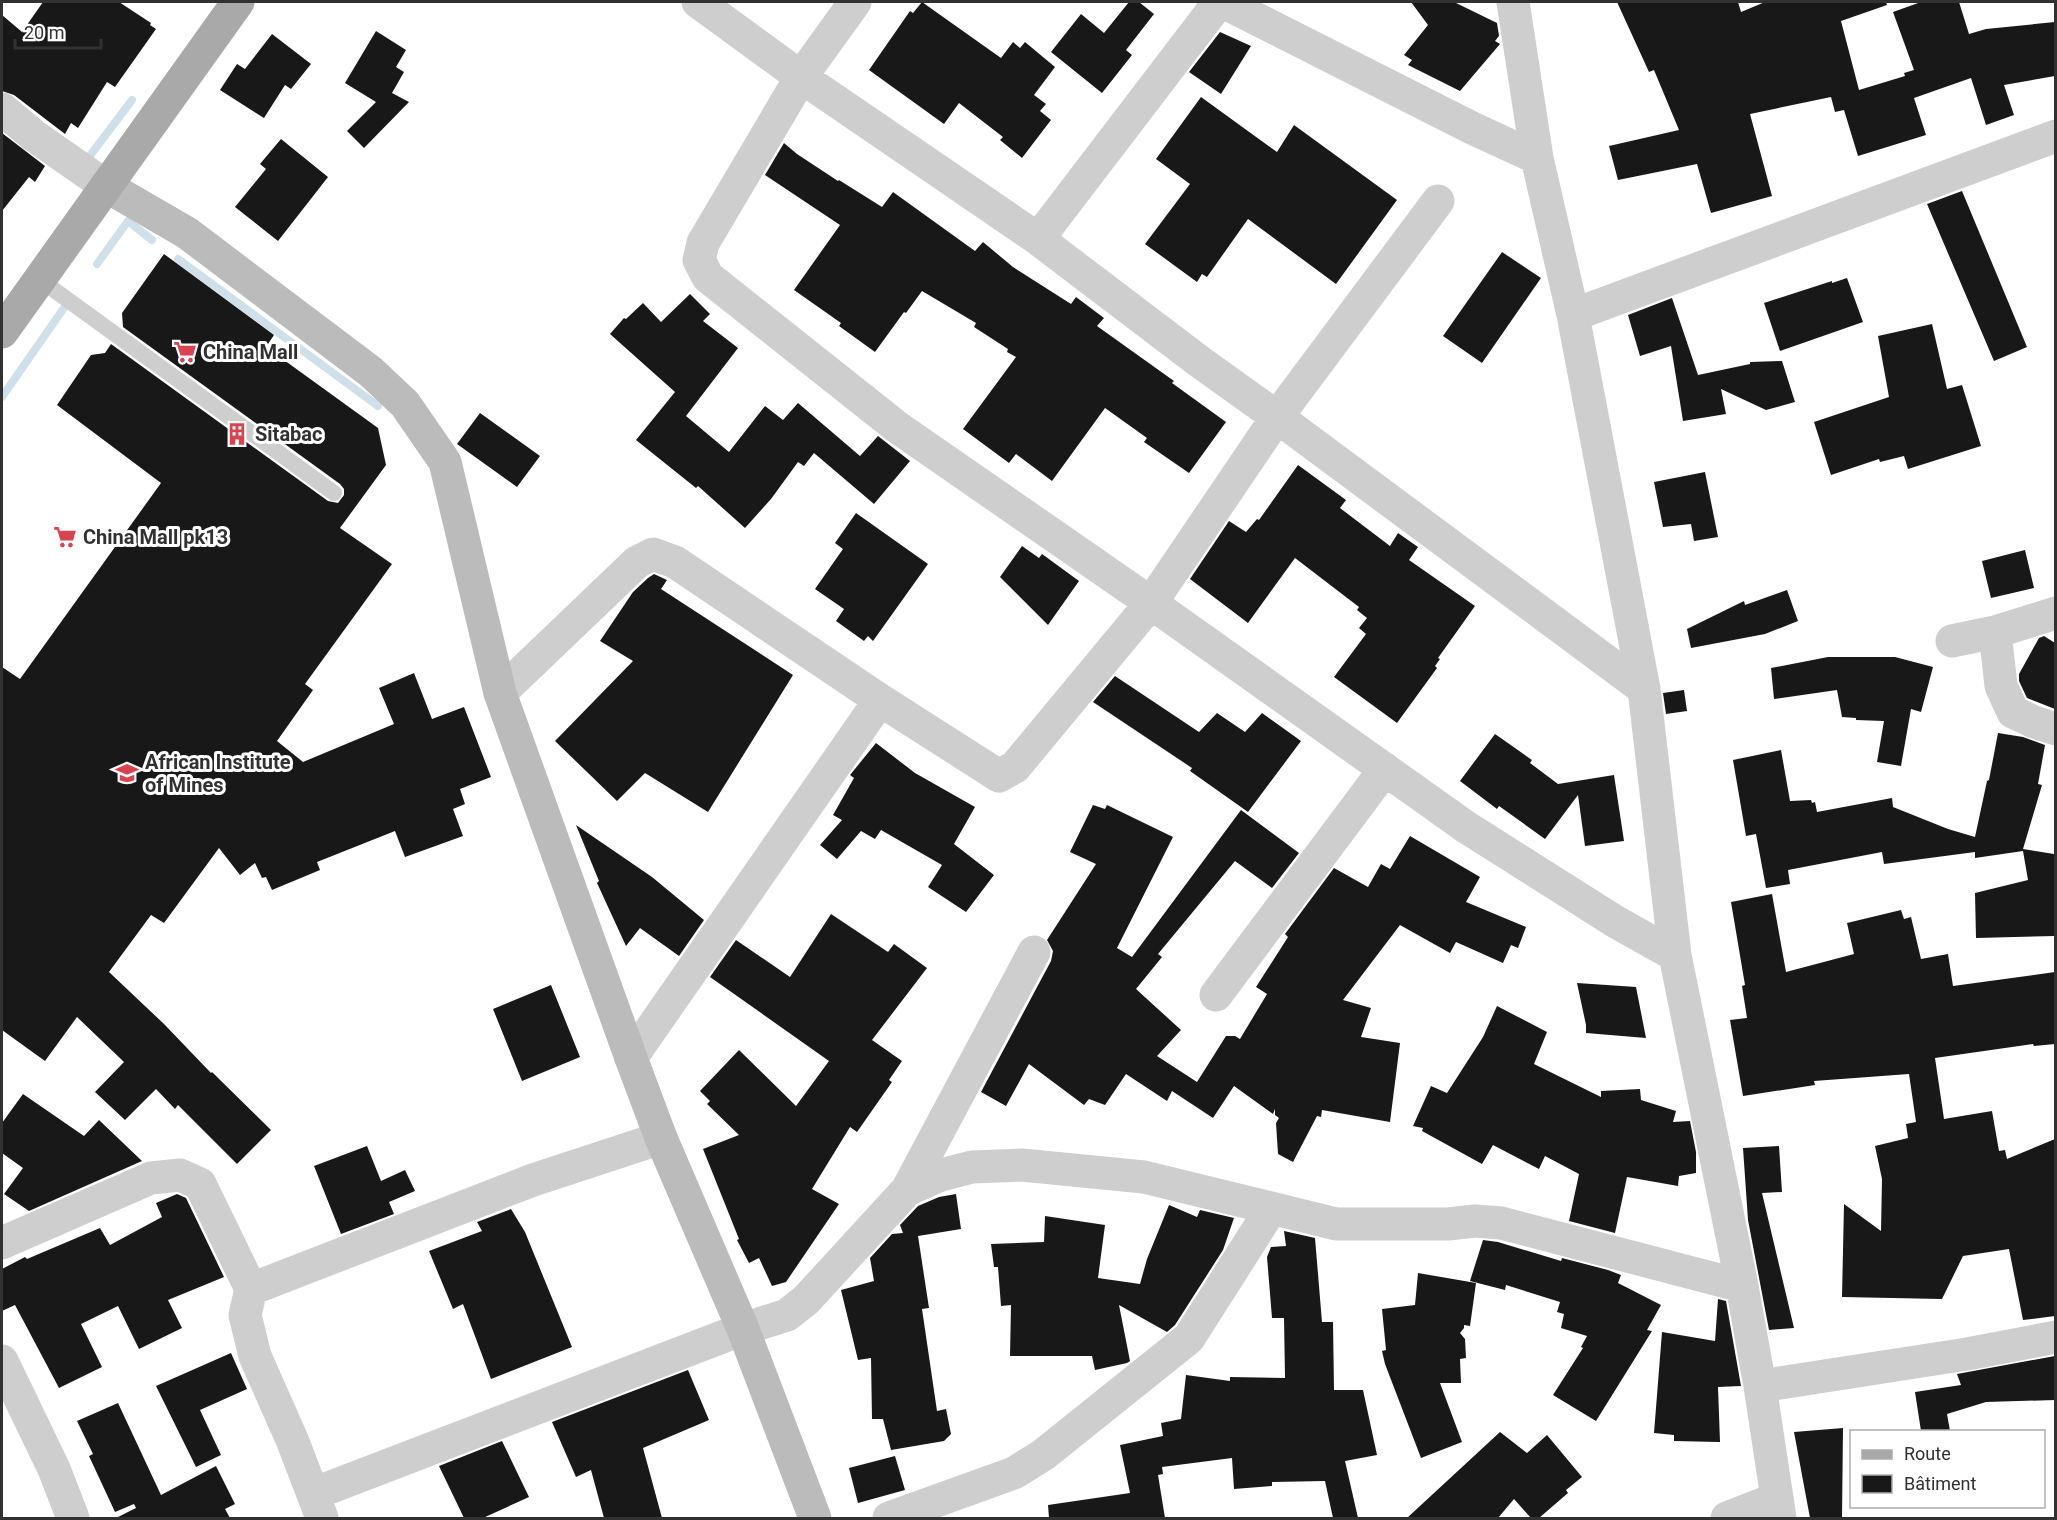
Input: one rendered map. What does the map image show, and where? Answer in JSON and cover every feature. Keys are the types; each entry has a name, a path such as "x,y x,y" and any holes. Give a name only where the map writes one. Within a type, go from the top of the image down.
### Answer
{"main road":[{"path":"2,332 238,2"}],"street":[{"path":"698,2 801,76 1038,239 1200,362 1644,689"},
{"path":"855,2 801,76 703,243 699,260 708,277 897,427 1151,603 1466,827 1616,922 1675,956"},
{"path":"1038,239 1221,2 1472,128 1537,158"},
{"path":"1513,2 1537,158 1573,315 1644,689 1675,956 1742,1286 1760,1386 1778,1509 1726,1518"},
{"path":"2,109 33,135 106,186 187,233 371,372 405,404 445,462 500,693 630,1058 743,1329 815,1518"},
{"path":"1573,315 2055,136"},
{"path":"500,693 636,562 653,554 675,561 880,700 999,776 1015,767 1151,603 1276,417 1438,201"},
{"path":"1952,641 1995,632 2055,613"},
{"path":"1995,632 2001,686 2013,712 2055,729"},
{"path":"630,1058 880,700"},
{"path":"1216,995 1385,769"},
{"path":"2,1243 151,1178 180,1175 200,1184 251,1289 245,1315 255,1356 293,1442 317,1506 743,1329 787,1314 806,1300 907,1190 1034,952"},
{"path":"251,1289 533,1180 662,1138"},
{"path":"907,1190 940,1175 972,1167 1022,1165 1144,1177 1336,1224 1448,1224 1475,1221 1501,1223 1742,1286"},
{"path":"889,1518 1014,1473 1043,1455 1189,1338 1271,1209"},
{"path":"1760,1386 1967,1354 2055,1337"},
{"path":"2,1361 54,1469 73,1518"}],"lane":[{"path":"39,279 334,493"}],"building":[{"path":"43,2 119,2 151,23 150,25 156,29 115,87 107,82 78,128 71,123 65,134 14,95 2,91 2,15 22,32"},
{"path":"922,2 1001,58 1013,42 1020,48 1025,42 1055,67 1034,95 1046,104 1040,111 1051,120 1022,158 1000,140 1003,137 959,103 944,124 869,70 910,11 913,13"},
{"path":"1129,2 1139,2 1154,14 1126,50 1132,55 1102,93 1051,52 1081,14 1104,33"},
{"path":"1411,2 1454,2 1497,23 1499,36 1495,41 1500,44 1460,91 1408,65 1412,60 1404,55 1428,25"},
{"path":"1617,2 1738,2 1741,12 1765,2 1886,2 1887,5 1841,21 1859,90 1905,76 1904,73 1914,70 1893,12 1921,2 1959,2 1969,34 1986,29 2055,22 2055,76 2004,85 2014,115 1986,125 1971,78 1914,98 1926,135 1858,156 1844,110 1835,112 1831,97 1750,114 1772,196 1711,213 1697,164 1618,180 1609,146 1679,130 1654,70 1649,72"},
{"path":"376,31 406,50 396,67 404,72 392,93 409,102 364,148 347,131 376,102 345,83"},
{"path":"1220,32 1251,46 1221,94 1189,72"},
{"path":"272,34 311,64 291,89 285,85 264,118 220,90 237,64 245,69"},
{"path":"1201,97 1277,152 1294,125 1397,200 1336,284 1248,219 1207,277 1202,274 1197,282 1145,244 1190,184 1156,159"},
{"path":"2,133 45,166 35,182 29,177 2,211"},
{"path":"281,139 328,177 278,241 235,207 266,169 260,164"},
{"path":"784,143 838,181 882,207 893,192 975,251 983,242 1013,267 1071,304 1076,297 1104,318 1097,326 1174,381 1172,383 1226,422 1189,473 1144,442 1147,438 1105,408 1052,481 1016,454 1009,463 963,429 1016,357 1007,352 1008,349 974,327 976,323 922,291 875,352 839,326 841,323 794,290 840,225 765,175"},
{"path":"1962,191 2027,347 1994,361 1927,204"},
{"path":"1502,252 1541,278 1482,363 1443,336"},
{"path":"164,254 274,335 266,347 378,428 386,465 340,528 392,564 305,684 313,690 277,741 303,762 394,724 379,688 414,673 432,719 464,707 491,777 460,789 465,804 453,809 463,836 405,857 395,831 317,862 320,870 272,890 266,877 262,878 255,863 240,875 219,848 164,923 151,915 109,972 271,1130 237,1164 178,1105 175,1109 156,1089 125,1120 95,1092 124,1062 77,1017 45,1061 2,1030 2,667 20,679 161,483 57,405 91,355 105,353 111,344 328,501 338,503 344,495 344,489 340,484 123,327 122,313"},
{"path":"1847,278 1863,322 1780,351 1764,303"},
{"path":"690,294 710,314 703,321 738,348 686,416 729,452 765,406 783,420 798,403 860,456 878,436 910,461 874,504 814,453 804,466 798,462 771,499 745,528 698,486 696,488 636,440 675,392 610,334 624,318 626,319 643,303 661,322"},
{"path":"1672,298 1698,375 1750,364 1750,362 1782,361 1795,402 1766,410 1721,389 1726,414 1683,421 1671,346 1640,356 1628,315"},
{"path":"1932,324 1947,389 1962,385 1981,446 1908,469 1904,456 1880,462 1879,459 1831,475 1814,422 1889,397 1878,336"},
{"path":"480,413 540,456 517,487 457,444"},
{"path":"1298,465 1346,500 1340,508 1390,546 1398,533 1418,547 1409,560 1475,606 1438,658 1440,659 1435,666 1437,668 1397,723 1334,677 1366,634 1359,628 1367,618 1357,610 1359,607 1295,558 1248,623 1190,579 1229,521 1246,532 1257,519 1259,520"},
{"path":"1705,472 1718,537 1694,541 1691,524 1663,527 1654,482"},
{"path":"856,513 928,564 873,641 868,636 864,641 836,621 844,609 815,589 843,549 835,543"},
{"path":"1022,546 1039,558 1042,554 1079,581 1048,625 1000,577"},
{"path":"2025,550 2034,588 1991,598 1982,561"},
{"path":"654,574 667,580 661,589 793,675 708,812 645,773 617,801 555,741 633,661 600,641 633,592"},
{"path":"1787,590 1798,621 1765,634 1691,648 1687,629 1744,601 1745,605"},
{"path":"2044,636 2055,643 2055,709 2027,698 2019,681 2019,674 2039,638"},
{"path":"1828,657 1895,657 1933,667 1921,712 1911,709 1901,766 1877,762 1884,721 1842,717 1837,690 1774,699 1771,668"},
{"path":"1115,676 1199,732 1217,713 1245,732 1262,713 1301,741 1248,812 1190,771 1192,768 1093,702"},
{"path":"1684,690 1687,711 1666,714 1663,693"},
{"path":"1998,733 2023,737 2045,745 2038,784 2042,785 2023,849 2054,854 2055,936 1976,938 1975,893 2028,880 2023,851 1975,858 1975,852 1884,864 1882,852 1788,870 1790,884 1766,888 1756,834 1746,836 1733,760 1781,750 1790,801 1811,800 1812,803 1815,802 1817,812 1892,798 1893,807 1975,837"},
{"path":"1495,734 1532,760 1530,763 1558,784 1614,775 1624,841 1585,846 1578,795 1545,839 1499,806 1497,809 1460,781"},
{"path":"876,743 915,773 975,807 954,844 994,875 966,912 928,887 942,865 881,830 875,839 861,831 837,859 820,845 842,820 833,815 854,778 850,775"},
{"path":"1093,805 1105,809 1107,805 1173,837 1117,948 1132,957 1241,810 1299,853 1272,888 1235,861 1158,954 1162,957 1136,989 1181,1030 1157,1056 1197,1082 1226,1036 1235,1036 1240,1039 1267,994 1256,987 1288,937 1285,934 1334,868 1368,887 1381,864 1390,869 1410,836 1480,877 1466,902 1526,927 1518,948 1511,945 1503,963 1456,942 1450,953 1400,925 1343,1000 1371,1008 1361,1037 1400,1043 1390,1122 1322,1110 1321,1117 1317,1116 1293,1162 1278,1154 1276,1123 1279,1118 1275,1115 1275,1109 1273,1114 1234,1086 1213,1118 1172,1091 1167,1101 1126,1074 1105,1105 1089,1099 1084,1105 1029,1064 1006,1106 981,1092 1051,961 1053,951 1047,940 1096,864 1070,852"},
{"path":"576,825 652,877 704,920 679,956 640,928 626,946 597,883 599,881"},
{"path":"1772,894 1786,972 1854,954 1847,923 1901,910 1904,919 1911,917 1921,959 1948,954 1953,986 2055,972 2055,1044 2034,1046 2033,1044 1935,1058 1944,1119 1992,1111 1999,1151 2005,1150 2007,1159 2055,1139 2055,1316 2023,1320 2009,1249 1963,1256 1942,1299 1842,1297 1844,1204 1881,1231 1882,1179 1875,1146 1908,1138 1906,1124 1916,1122 1909,1074 1814,1081 1815,1085 1743,1096 1730,1020 1747,1018 1742,986 1745,985 1731,902"},
{"path":"831,914 888,952 894,944 927,968 872,1040 902,1061 889,1080 892,1082 857,1132 850,1127 812,1189 839,1204 786,1282 772,1286 759,1258 749,1263 737,1240 739,1239 703,1149 739,1135 707,1104 710,1101 700,1091 739,1050 796,1106 829,1061 710,977 736,940 790,977"},
{"path":"1577,983 1636,987 1646,1038 1586,1033"},
{"path":"551,985 580,1057 522,1081 493,1009"},
{"path":"1497,1006 1547,1032 1534,1064 1601,1097 1601,1091 1640,1089 1641,1100 1676,1111 1673,1122 1690,1121 1696,1152 1696,1173 1679,1176 1678,1186 1627,1177 1615,1233 1569,1221 1579,1174 1545,1156 1539,1169 1493,1145 1482,1164 1422,1131 1423,1128 1413,1126 1431,1086 1447,1093 1483,1037"},
{"path":"23,1094 84,1136 99,1120 142,1161 29,1211 4,1194 23,1168 2,1153 2,1123"},
{"path":"367,1146 381,1181 405,1170 415,1191 389,1202 394,1214 341,1234 314,1166"},
{"path":"1779,1146 1782,1192 1762,1193 1794,1328 1769,1330 1748,1220 1743,1148"},
{"path":"177,1194 186,1198 224,1277 168,1300 182,1328 139,1349 118,1306 81,1324 102,1367 59,1388 15,1305 2,1311 2,1269 25,1257 27,1259 100,1228 110,1245 162,1217 156,1203"},
{"path":"956,1194 961,1229 918,1236 929,1308 922,1309 937,1411 946,1409 951,1434 944,1441 891,1450 883,1419 872,1419 871,1358 858,1360 841,1290 874,1281 870,1258 892,1234 903,1233 900,1225 918,1206 939,1197"},
{"path":"1169,1205 1197,1217 1200,1210 1234,1218 1223,1250 1175,1325 1167,1332 1119,1305 1130,1361 1127,1363 1095,1370 1092,1356 1010,1356 1011,1305 1001,1306 998,1267 994,1267 991,1244 1044,1242 1045,1216 1105,1225 1098,1278 1140,1284 1147,1259"},
{"path":"511,1209 525,1232 572,1347 491,1379 463,1304 453,1309 429,1251 482,1231 477,1222"},
{"path":"1284,1231 1315,1238 1322,1322 1333,1322 1334,1390 1363,1390 1377,1455 1345,1461 1358,1518 1333,1518 1325,1481 1272,1482 1272,1486 1234,1489 1232,1458 1162,1467 1163,1474 1158,1475 1165,1518 1049,1518 1048,1505 1130,1493 1120,1445 1163,1436 1161,1423 1181,1419 1186,1375 1230,1381 1230,1377 1285,1378 1284,1318 1272,1318 1267,1257 1271,1247 1286,1246"},
{"path":"1483,1240 1498,1242 1561,1261 1562,1258 1608,1270 1621,1275 1618,1283 1661,1305 1647,1330 1652,1331 1596,1421 1553,1395 1583,1348 1581,1347 1587,1336 1561,1328 1564,1314 1557,1312 1560,1302 1506,1285 1505,1290 1470,1281"},
{"path":"1418,1273 1476,1283 1470,1326 1464,1325 1460,1333 1465,1339 1466,1358 1460,1359 1461,1383 1440,1383 1462,1442 1421,1458 1382,1351 1386,1350 1382,1309 1415,1305"},
{"path":"1718,1299 1726,1301 1741,1386 1718,1387 1720,1442 1674,1441 1674,1435 1654,1433 1662,1332 1715,1341"},
{"path":"231,1353 247,1389 200,1410 221,1455 196,1467 156,1386"},
{"path":"2055,1356 2055,1400 1986,1402 1947,1414 1950,1430 1921,1430 1915,1392 1961,1385 1957,1374"},
{"path":"688,1370 709,1420 643,1448 662,1518 604,1518 591,1470 576,1477 552,1422"},
{"path":"118,1403 161,1495 216,1466 235,1504 225,1509 230,1518 116,1518 136,1508 134,1504 115,1512 89,1456 93,1454 77,1421"},
{"path":"1843,1428 1842,1518 1810,1518 1794,1432"},
{"path":"1500,1432 1527,1453 1547,1435 1582,1477 1566,1490 1568,1493 1539,1518 1531,1518 1514,1499 1498,1518 1407,1518"},
{"path":"502,1441 529,1497 483,1518 464,1518 439,1466"},
{"path":"895,1456 905,1490 858,1503 849,1468"}],"waterway":[{"path":"86,161 132,100"},
{"path":"97,264 128,221 152,240"},
{"path":"178,259 378,406"},
{"path":"2,397 66,305"}],"place":[{"name":"China Mall","path":"185,352"},
{"name":"Sitabac","path":"237,434"},
{"name":"China Mall pk13","path":"65,537"},
{"name":"African Institute of Mines","path":"127,773"}]}
